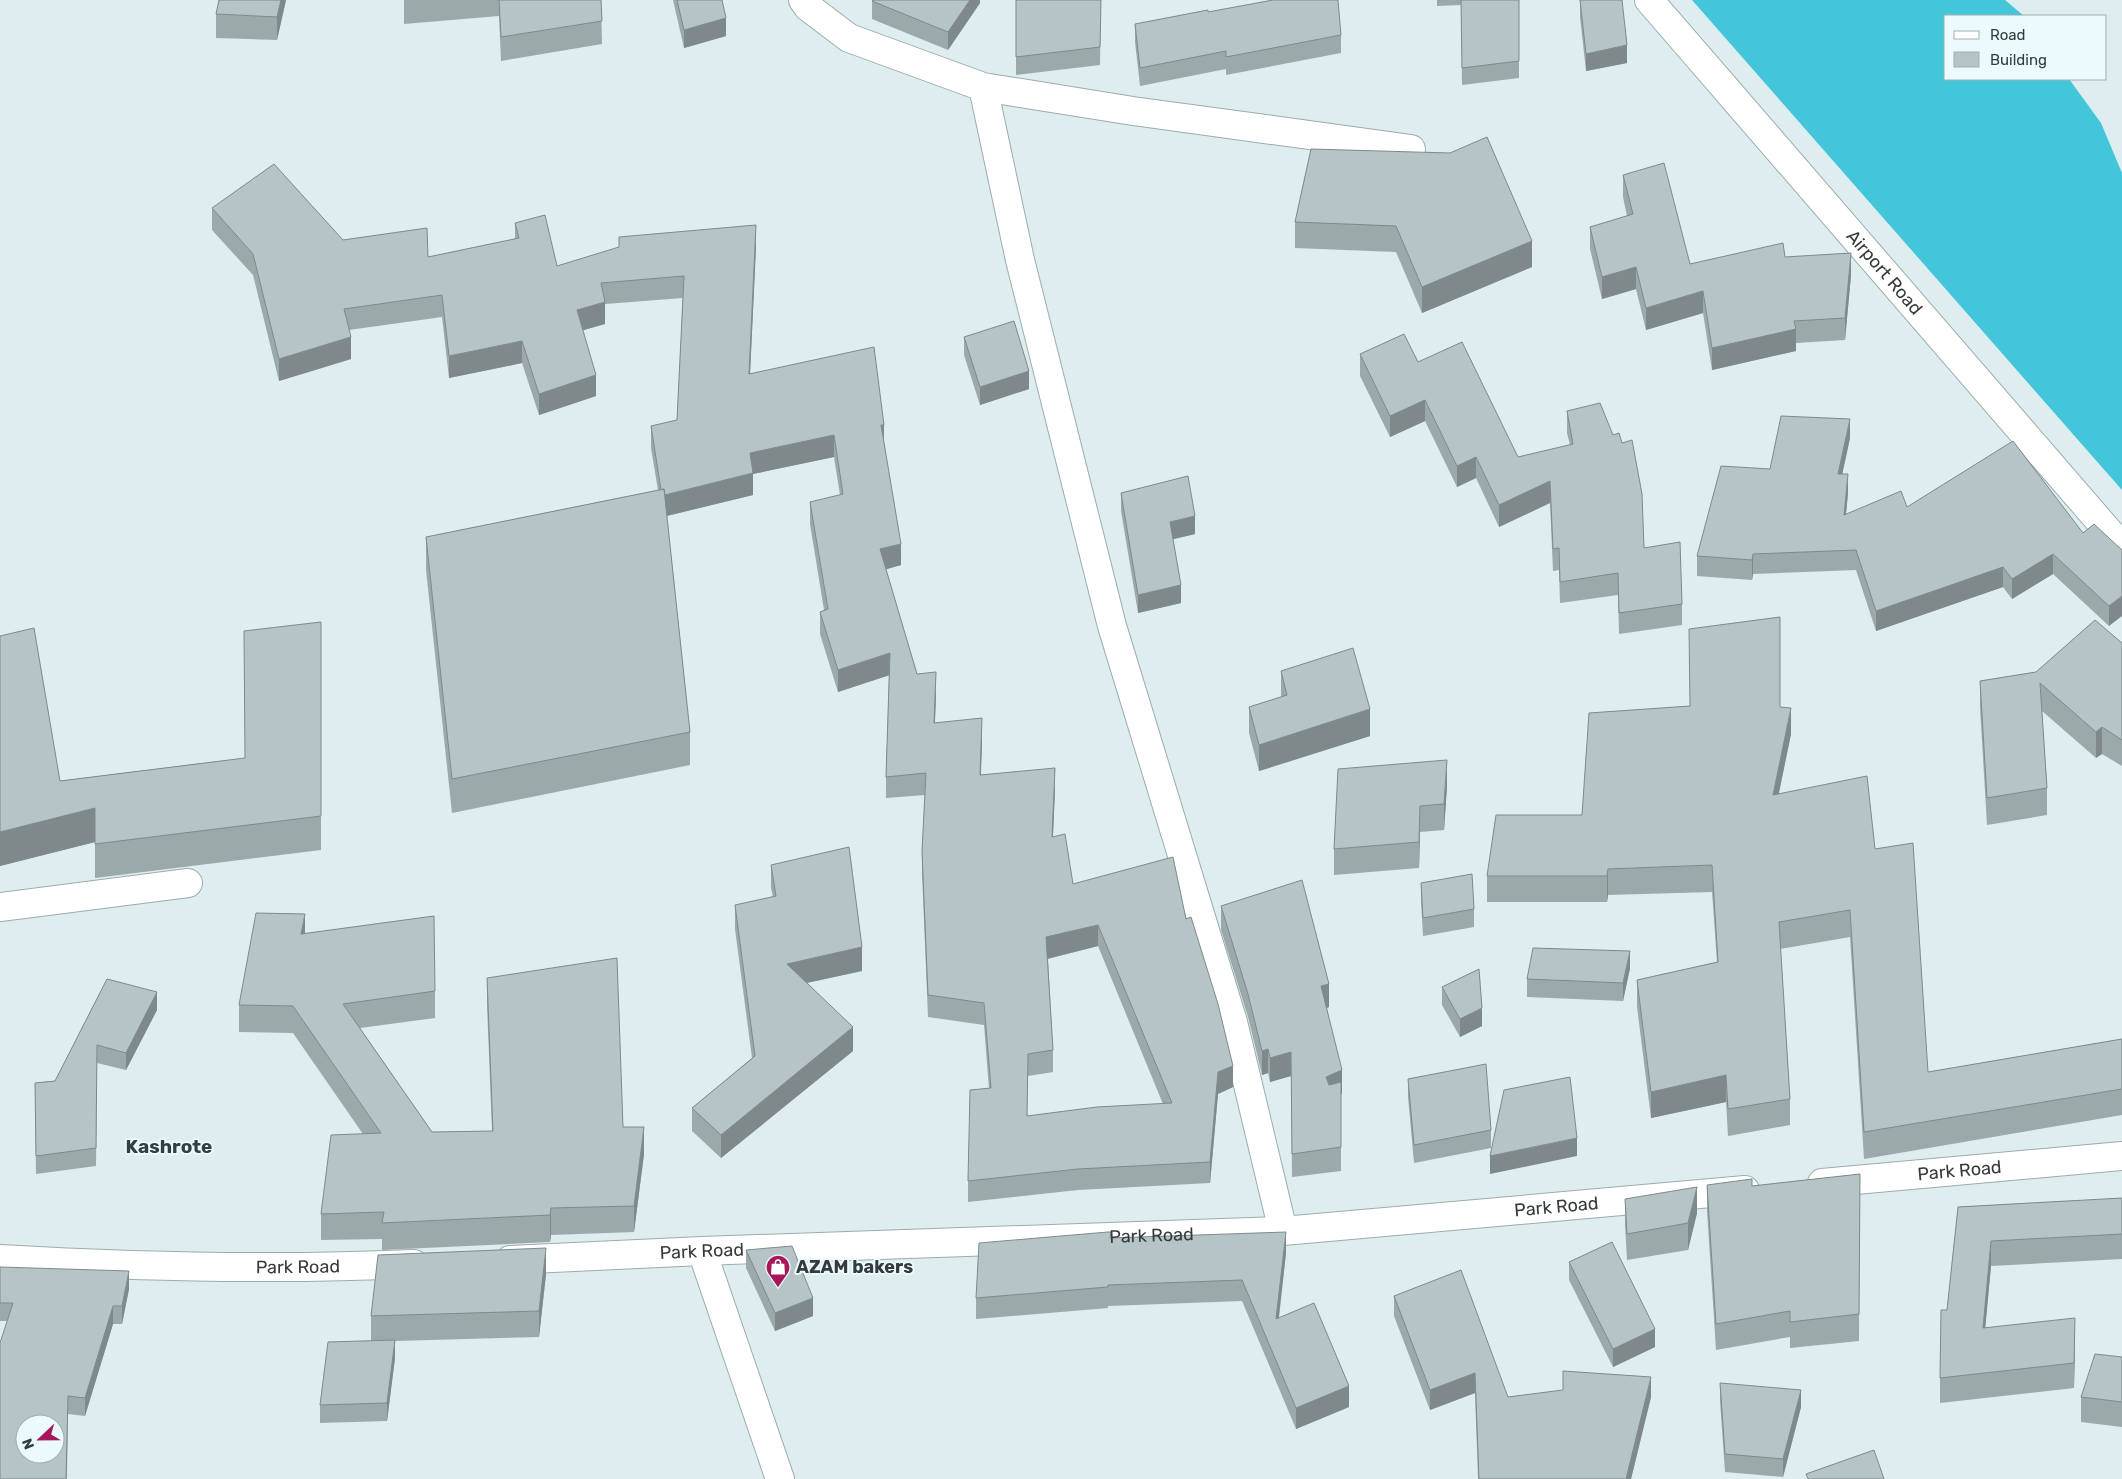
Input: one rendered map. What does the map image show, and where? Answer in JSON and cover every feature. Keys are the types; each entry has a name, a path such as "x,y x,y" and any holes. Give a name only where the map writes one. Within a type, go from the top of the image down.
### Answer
{"street":[{"path":"803,0 808,7 848,38 983,87 1133,111 1411,149"},
{"name":"Airport Road","path":"1648,0 2096,517 2122,544"},
{"path":"983,87 1020,260 1112,626 1233,1022 1282,1232"},
{"path":"0,907 188,884"},
{"name":"Park Road","path":"1796,1186 2122,1156"},
{"name":"Park Road","path":"483,1261 702,1251 1282,1232 1766,1188"},
{"path":"702,1251 780,1479"},
{"name":"Park Road","path":"0,1259 87,1264 324,1268 443,1263"}],"shaded area":[{"path":"1692,0 2005,0 2023,15 1944,15 1944,80 2070,80 2101,123 2122,173 2122,490"}],"building":[{"path":"219,0 281,0 277,17 216,14"},
{"path":"499,0 601,0 602,21 501,37"},
{"path":"677,0 722,0 726,18 684,30"},
{"path":"873,0 970,0 948,32"},
{"path":"1016,0 1101,0 1100,47 1016,57"},
{"path":"1273,0 1338,0 1341,35 1226,57 1226,51 1140,68 1135,24"},
{"path":"1461,0 1519,0 1519,61 1462,68"},
{"path":"1580,0 1622,0 1627,45 1586,54"},
{"path":"1487,137 1532,241 1422,287 1396,226 1295,222 1311,149 1450,153"},
{"path":"1664,163 1690,264 1783,243 1785,257 1851,253 1845,318 1794,321 1796,329 1712,348 1703,291 1646,308 1636,267 1602,277 1590,227 1633,214 1623,175"},
{"path":"274,164 343,240 427,228 428,257 519,238 515,223 545,215 557,266 619,247 619,237 756,225 749,374 874,347 884,425 881,425 901,544 880,549 917,674 936,672 934,723 982,718 980,775 1055,768 1052,837 1065,834 1073,884 1173,857 1186,919 1191,917 1218,1004 1233,1066 1218,1072 1210,1162 1078,1169 968,1181 970,1090 991,1088 984,1003 928,995 922,851 926,773 886,777 890,653 838,670 820,612 828,609 810,502 843,494 834,435 750,453 753,473 665,495 664,489 661,490 651,426 677,420 684,276 601,283 605,302 577,310 596,375 539,394 522,341 449,356 442,295 344,309 351,337 279,359 253,254 212,208","holes":["1098,925 1172,1103 1097,1107 1027,1116 1028,1054 1053,1050 1046,937"]},
{"path":"1014,321 1029,371 980,387 964,337"},
{"path":"1404,334 1418,362 1462,342 1518,457 1573,444 1567,411 1600,403 1613,435 1619,433 1622,443 1632,440 1642,494 1644,548 1680,542 1682,604 1619,613 1618,573 1560,582 1559,548 1553,549 1550,481 1499,505 1476,457 1457,466 1425,400 1390,416 1360,354"},
{"path":"1781,416 1850,419 1838,474 1848,474 1844,515 1901,491 1907,507 2013,441 2083,533 2094,524 2122,550 2122,596 2109,606 2053,554 2012,579 2003,567 1876,611 1856,550 1753,554 1752,560 1697,556 1721,466 1770,469"},
{"path":"1188,476 1195,516 1170,522 1181,585 1138,595 1121,493"},
{"path":"664,489 690,732 452,779 426,537"},
{"path":"1780,617 1780,707 1791,708 1773,795 1867,776 1875,849 1913,843 1928,1072 2122,1039 2122,1089 1864,1132 1850,910 1779,922 1790,1099 1728,1109 1726,1075 1651,1092 1637,980 1718,962 1712,865 1608,869 1607,876 1487,876 1496,815 1582,815 1589,713 1690,706 1689,629"},
{"path":"2095,620 2122,643 2122,740 2102,727 2096,732 2040,683 2047,788 1987,798 1980,681 2036,672"},
{"path":"321,622 321,816 95,844 95,808 0,832 0,636 34,628 60,781 245,758 244,631"},
{"path":"1353,648 1370,709 1259,745 1249,707 1287,695 1281,671"},
{"path":"1447,760 1444,804 1420,806 1419,842 1334,849 1338,769"},
{"path":"849,847 862,947 787,964 853,1027 721,1135 692,1108 755,1056 735,905 776,896 771,865"},
{"path":"1472,874 1474,909 1423,918 1421,883"},
{"path":"1302,880 1329,984 1321,986 1342,1070 1326,1077 1329,1085 1341,1082 1341,1147 1292,1154 1291,1052 1270,1058 1268,1049 1262,1051 1248,994 1221,906"},
{"path":"256,913 305,914 301,934 434,916 435,991 343,1004 432,1132 493,1131 487,978 617,958 623,1127 644,1127 634,1206 551,1208 550,1215 382,1223 384,1212 321,1214 331,1135 381,1133 293,1006 239,1005"},
{"path":"1533,948 1630,951 1623,983 1527,979"},
{"path":"1479,969 1482,1008 1460,1019 1442,987"},
{"path":"107,979 157,992 126,1053 97,1045 96,1148 36,1156 35,1083 55,1081"},
{"path":"1486,1064 1491,1130 1414,1145 1408,1079"},
{"path":"1570,1077 1577,1138 1490,1156 1504,1090"},
{"path":"1860,1174 1859,1314 1790,1322 1790,1311 1716,1324 1707,1185 1752,1179 1752,1186"},
{"path":"1697,1187 1688,1223 1627,1234 1625,1199"},
{"path":"2122,1198 2122,1234 1991,1241 1983,1328 2075,1318 2074,1363 1940,1378 1941,1310 1947,1310 1958,1207"},
{"path":"1111,1232 1110,1238 1286,1232 1276,1319 1314,1303 1349,1386 1296,1408 1242,1280 1108,1285 1108,1287 976,1298 979,1243"},
{"path":"1612,1242 1655,1329 1613,1349 1569,1262"},
{"path":"792,1246 813,1298 775,1313 746,1250"},
{"path":"546,1248 539,1311 371,1316 378,1255"},
{"path":"0,1267 129,1271 122,1306 113,1306 85,1398 68,1396 66,1479 0,1479 0,1343 13,1303 0,1303"},
{"path":"1461,1270 1508,1397 1563,1390 1563,1371 1651,1377 1626,1479 1479,1479 1475,1373 1430,1390 1394,1296"},
{"path":"395,1340 387,1403 320,1405 328,1342"},
{"path":"2095,1354 2122,1357 2122,1402 2081,1397"},
{"path":"1720,1383 1801,1390 1783,1459 1725,1454"},
{"path":"1874,1450 1884,1479 1808,1479 1806,1474"}],"place":[{"name":"AZAM bakers","path":"778,1288"}],"district":[{"name":"Kashrote","path":"169,1146"}]}
